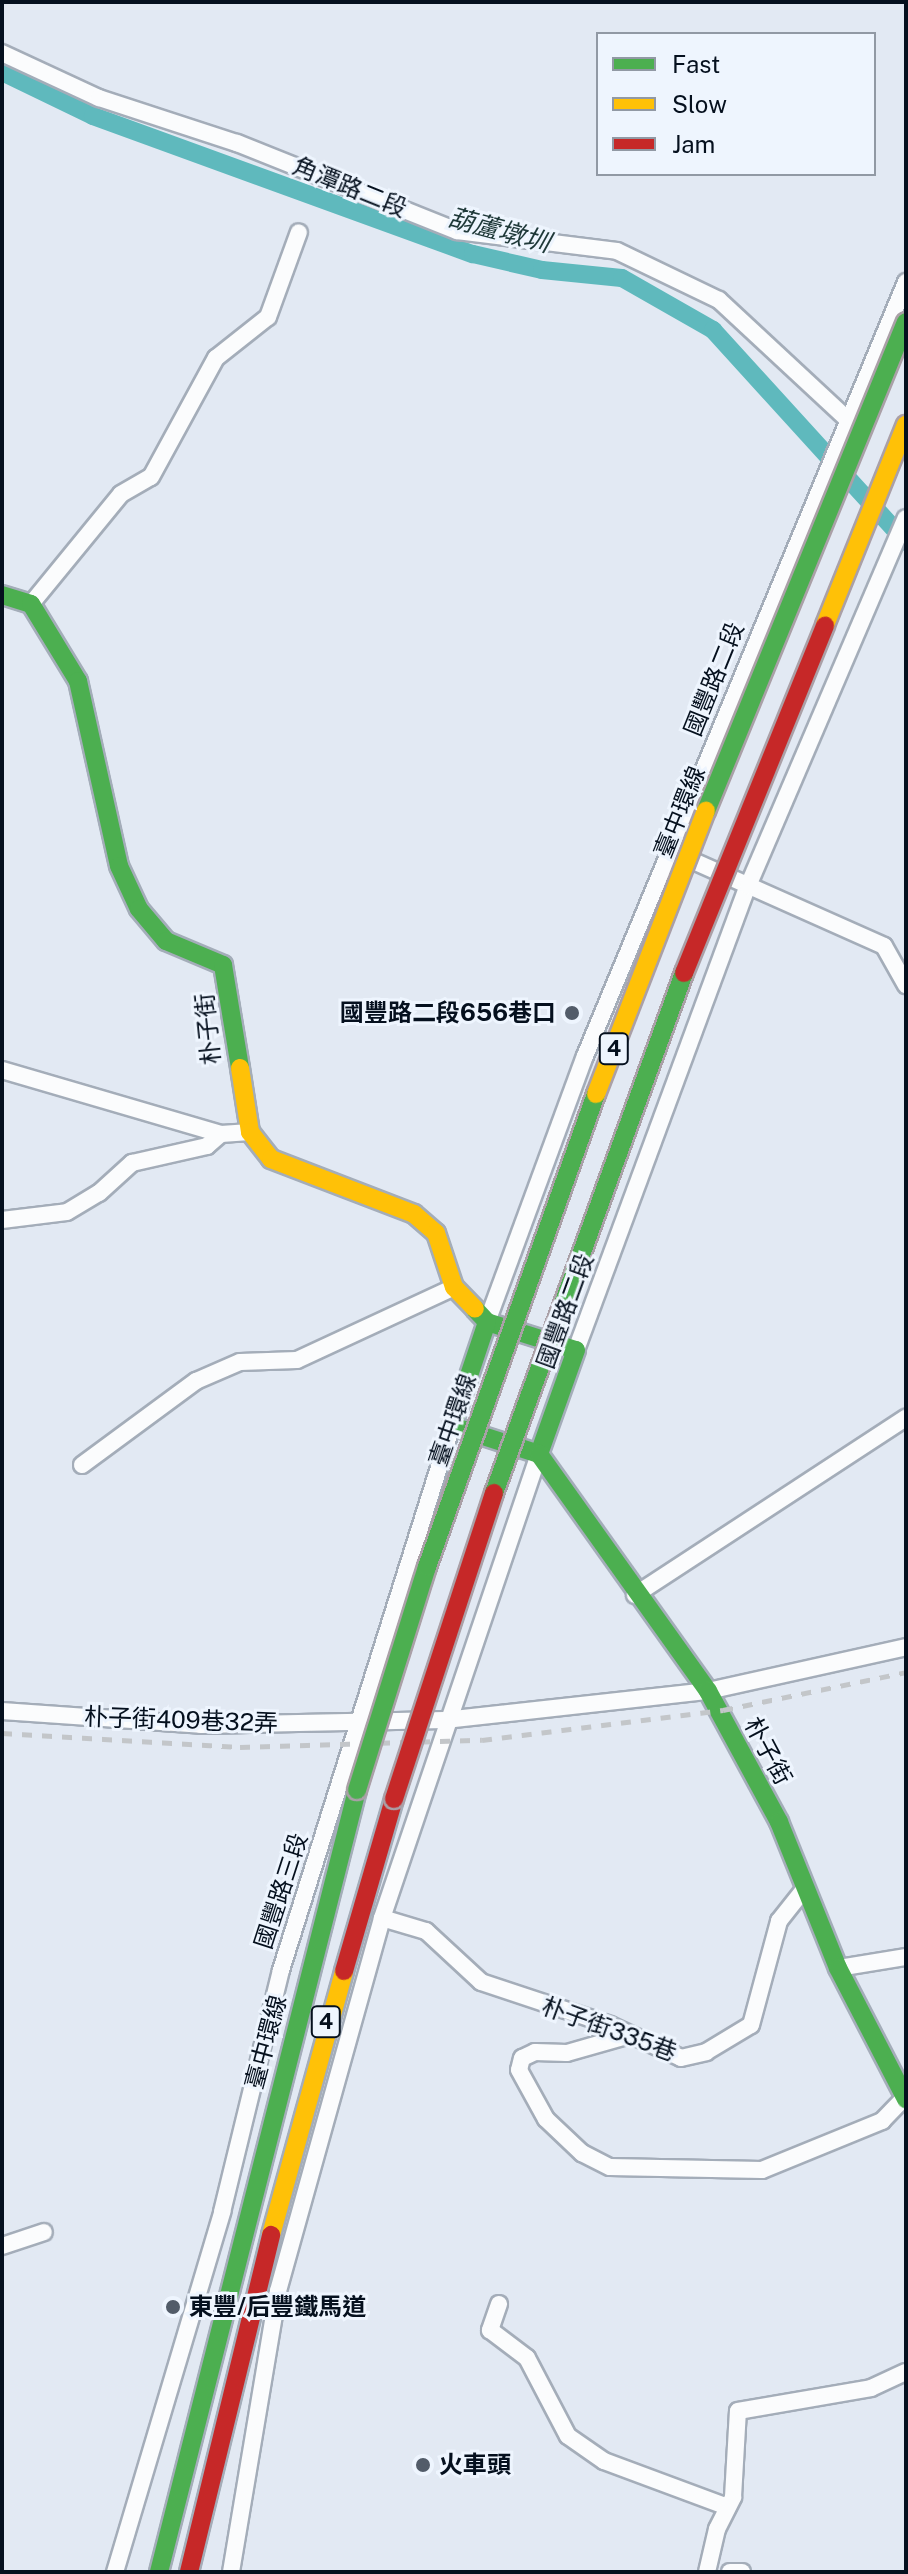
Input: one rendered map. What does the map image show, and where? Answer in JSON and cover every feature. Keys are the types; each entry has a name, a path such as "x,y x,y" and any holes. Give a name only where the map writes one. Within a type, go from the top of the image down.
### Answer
{"main road":[{"name":"臺中環線","path":"159,2572 272,2110 357,1790 427,1567 549,1218 670,898 906,322"},
{"name":"4","path":"189,2572 266,2248 329,2013 445,1630 521,1409 698,932 906,425"},
{"path":"2,595 31,604"},
{"name":"朴子街","path":"31,604 78,681 119,866 139,909 166,941 223,965 250,1132"},
{"path":"250,1132 271,1159 414,1214 436,1233 454,1287 487,1322 576,1350"},
{"name":"國豐路三段","path":"452,1426 487,1322"},
{"name":"國豐路二段","path":"539,1454 576,1350"},
{"path":"452,1426 539,1454"},
{"name":"朴子街","path":"539,1454 635,1595 708,1691 779,1822 838,1968 906,2098"},
{"path":"140,2572 188,2384 272,2110"},
{"path":"209,2572 266,2248"}],"street":[{"name":"角潭路二段","path":"2,53 99,98 237,143 457,231 617,251 719,300 847,419"},
{"path":"31,604 121,494 151,477 216,358 268,317 299,232"},
{"name":"國豐路二段","path":"487,1322 585,1056 906,282"},
{"name":"國豐路二段","path":"576,1350 748,886 906,518"},
{"path":"669,851 884,946 906,985"},
{"path":"2,1070 221,1134 250,1132"},
{"path":"2,1220 67,1212 99,1193 132,1163 207,1146 221,1134"},
{"path":"82,1465 196,1381 240,1362 297,1360 454,1287"},
{"path":"635,1595 906,1418"},
{"name":"國豐路三段","path":"115,2572 222,2212 281,1970 452,1426"},
{"path":"231,2572 278,2291 382,1918 445,1720 539,1454"},
{"name":"朴子街409巷32弄","path":"2,1711 201,1725 445,1720 708,1691 906,1647"},
{"name":"朴子街335巷","path":"382,1918 426,1931 481,1982 630,2035 681,2058 706,2052 751,2025 779,1921 806,1887"},
{"path":"838,1968 906,1957"},
{"path":"630,2035 567,2053 535,2052 522,2058 519,2070 546,2119 582,2153 610,2167 762,2170 882,2121 906,2098"},
{"path":"2,2246 44,2232"},
{"path":"499,2304 490,2330 527,2358 568,2436 604,2461 728,2507"},
{"path":"707,2572 733,2497 738,2411 871,2388 906,2372"},
{"path":"730,2572 742,2572"}],"waterway":[{"name":"葫蘆墩圳","path":"2,72 93,116 473,254 542,270 622,278 713,330 906,542"}],"railway":[{"path":"2,1733 240,1747 482,1740 723,1710 906,1672"}],"traffic: fast":[{"path":"706,811 906,322"},
{"path":"2,595 31,604 78,681 119,866 139,909 166,941 223,965 240,1068"},
{"path":"494,1493 684,973"},
{"path":"357,1790 427,1567 596,1094"},
{"path":"475,1309 487,1322 576,1350 539,1454"},
{"path":"487,1322 452,1426 539,1454"},
{"path":"539,1454 708,1691 779,1822 838,1968 906,2099"},
{"path":"159,2572 357,1790"}],"traffic: slow":[{"path":"825,625 906,425"},
{"path":"596,1094 706,811"},
{"path":"240,1068 250,1132 271,1159 414,1214 436,1233 454,1287 475,1309"},
{"path":"271,2235 344,1971"}],"traffic: jam":[{"path":"684,973 825,625"},
{"path":"394,1799 494,1493"},
{"path":"344,1971 394,1799"},
{"path":"189,2572 271,2235"}],"place":[{"name":"國豐路二段656巷口","path":"572,1013"},
{"name":"東豐/后豐鐵馬道","path":"173,2307"},
{"name":"火車頭","path":"423,2465"}]}
